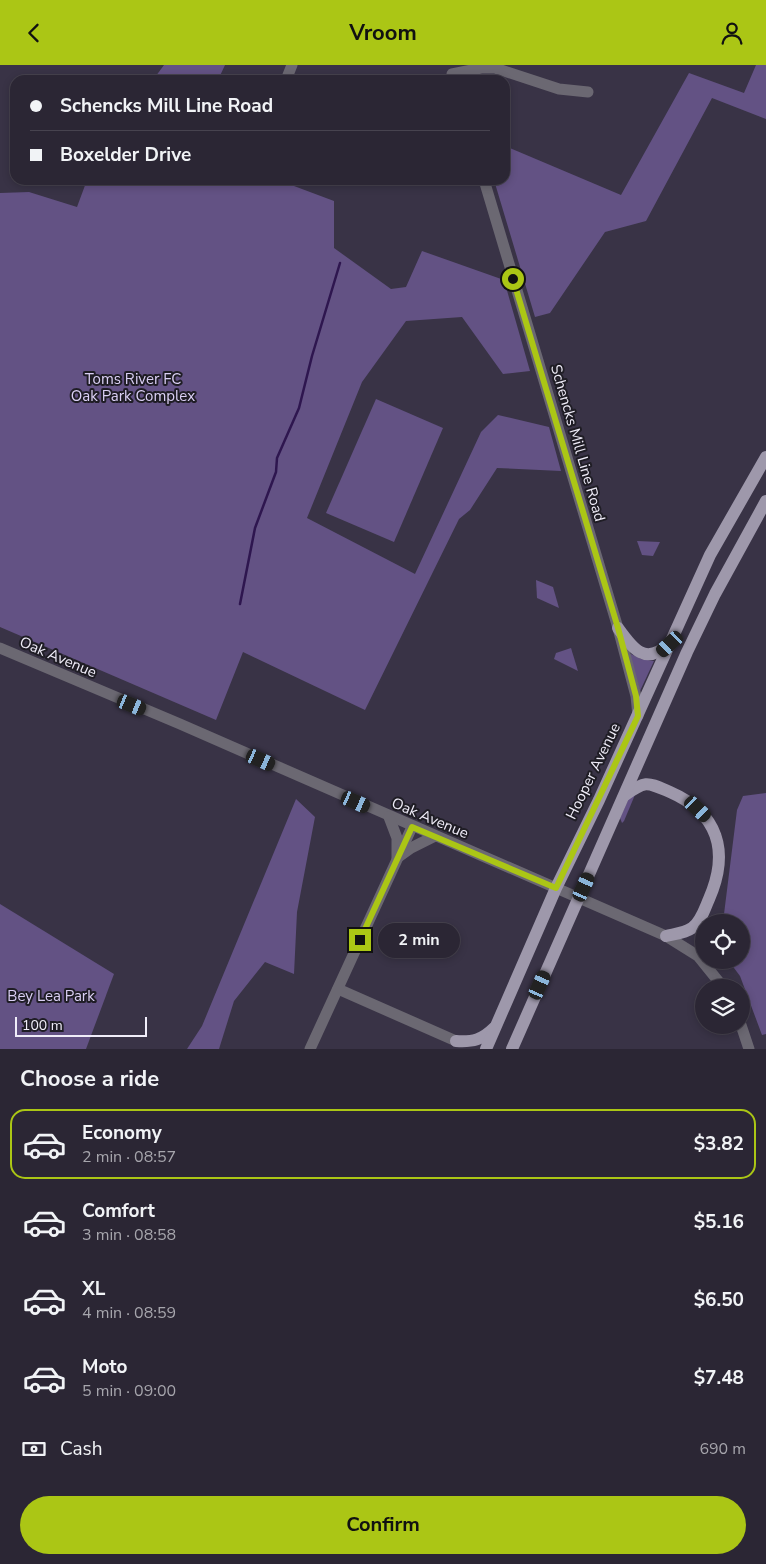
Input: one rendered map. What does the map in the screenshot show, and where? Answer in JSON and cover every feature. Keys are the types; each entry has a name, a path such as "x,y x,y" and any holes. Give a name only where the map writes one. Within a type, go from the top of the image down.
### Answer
{"main road":[{"name":"Hooper Avenue","path":"486,1049 556,888 638,716 710,555 766,457"},
{"path":"512,1049 580,897 651,730 711,602 766,501"},
{"path":"618,628 631,647 639,653 655,654 670,644"},
{"path":"623,797 642,783 651,783 688,800 708,818 716,835 719,851 717,881 698,924 691,929 666,936"},
{"path":"460,1045 486,1036 496,1026"},
{"path":"518,1049 520,1031"}],"street":[{"path":"452,73 481,68 495,68 559,89 588,92"},
{"name":"Schencks Mill Line Road","path":"485,185 618,628 636,696 638,716"},
{"name":"Oak Avenue","path":"0,649 180,724 389,817 580,897 666,936 698,955 716,979"},
{"path":"389,817 397,838 397,858"},
{"path":"310,1049 412,827"},
{"path":"397,858 434,836"},
{"path":"338,989 460,1045"},
{"path":"744,1034 748,1049"}],"green space":[{"path":"164,65 225,65 220,75 157,75"},
{"path":"756,65 766,65 766,119 712,98 646,221 605,232 550,313 535,317 495,185 510,185 510,148 621,195 689,73 744,93"},
{"name":"Toms River FC Oak Park Complex","path":"85,185 291,185 334,201 334,248 391,289 406,287 422,251 504,280 530,371 503,374 462,317 406,321 362,382 307,518 415,574 481,432 498,415 549,427 561,471 497,468 470,510 459,519 365,710 243,652 216,720 0,627 0,193 29,192 77,207"},
{"path":"376,399 443,428 394,542 326,513"},
{"path":"637,541 660,542 653,556 642,555"},
{"path":"536,580 553,587 559,608 537,598"},
{"path":"571,648 578,671 554,659 556,653"},
{"path":"629,653 641,659 654,661 640,691"},
{"path":"637,790 622,823 620,818 629,798"},
{"path":"766,793 766,1034 762,1035 750,1003 750,979 741,979 735,969 750,969 750,914 724,914 737,810 743,796"},
{"path":"296,799 315,817 297,912 294,974 265,962 234,1001 219,1049 187,1049 202,1026"},
{"name":"Bey Lea Park","path":"0,904 114,974 86,1049 0,1049"}],"waterway":[{"path":"240,604 255,528 276,472 277,458 299,408 312,356 340,263"}],"route":[{"path":"360,940 412,827 556,888 638,716 636,696 618,628 513,279"}]}
